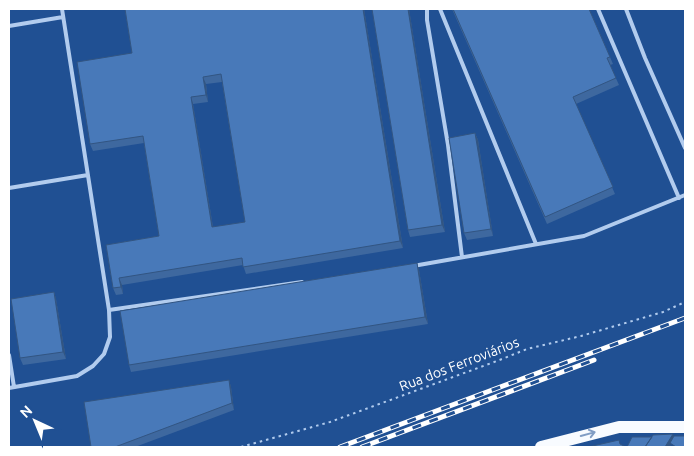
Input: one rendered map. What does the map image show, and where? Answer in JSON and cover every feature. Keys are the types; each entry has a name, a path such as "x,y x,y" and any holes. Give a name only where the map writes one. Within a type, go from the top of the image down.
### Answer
{"main road":[{"path":"541,447 619,427 685,427"}],"lane":[{"path":"9,355 11,388 77,376 93,366 104,354 110,337 109,310 62,9"},
{"path":"427,9 427,20 448,145 462,257"},
{"path":"440,9 536,244"},
{"path":"598,9 679,198"},
{"path":"626,9 645,58 685,148"},
{"path":"9,26 63,17"},
{"path":"9,188 88,175"},
{"path":"412,266 584,236 685,195"},
{"path":"109,310 304,281"}],"path":[{"name":"Rua dos Ferroviários","path":"241,447 330,422 527,349 581,336 663,312 685,302"}],"building":[{"path":"125,9 363,9 400,241 243,267 242,258 119,278 121,287 113,288 106,245 159,236 143,136 90,144 77,62 132,53","holes":["221,74 245,222 212,227 191,97 206,95 203,77"]},
{"path":"372,9 408,9 442,225 408,230"},
{"path":"453,9 589,9 610,57 607,58 616,78 573,97 613,187 545,217"},
{"path":"475,133 491,229 464,233 449,138"},
{"path":"417,263 425,317 129,365 120,311"},
{"path":"54,292 63,352 20,358 11,299"},
{"path":"229,380 232,403 115,447 91,447 84,402"},
{"path":"673,434 665,447 645,447 653,435"},
{"path":"674,436 685,436 685,447 676,447 670,443"},
{"path":"632,437 652,437 645,447 627,447"},
{"path":"619,440 620,444 626,447 588,447"}],"railway":[{"path":"340,447 685,318"},
{"path":"362,447 594,360"}]}
